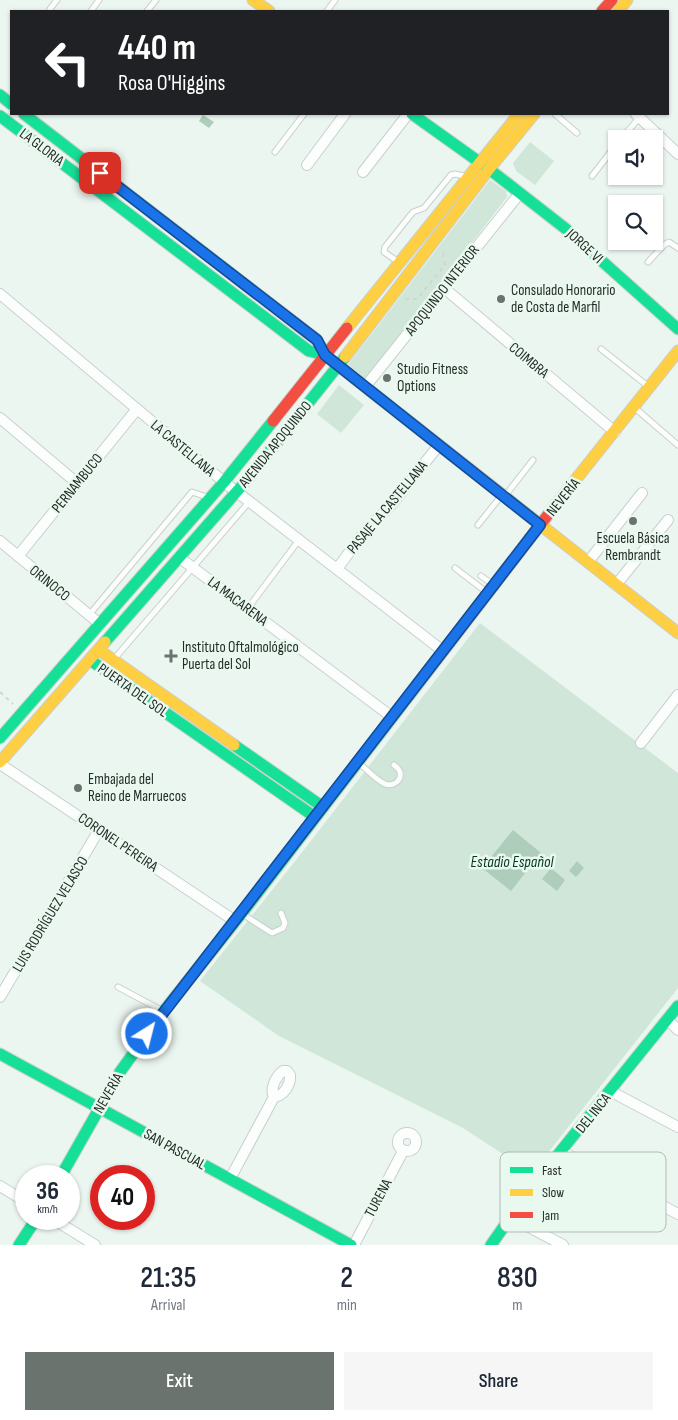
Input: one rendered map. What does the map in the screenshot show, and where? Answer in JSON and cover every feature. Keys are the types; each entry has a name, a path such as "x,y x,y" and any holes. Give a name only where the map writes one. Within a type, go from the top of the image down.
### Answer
{"street":[{"path":"253,0 267,10"},
{"path":"603,10 612,0"},
{"path":"619,10 628,0"},
{"path":"0,114 7,100"},
{"name":"LA GLORIA","path":"0,114 309,351 325,355"},
{"name":"LA GLORIA","path":"25,115 317,340 325,355 338,366 678,633"},
{"path":"307,165 343,115"},
{"path":"363,172 412,115"},
{"name":"JORGE VI","path":"414,115 484,165 566,229 678,329"},
{"name":"AVENIDA APOQUINDO","path":"0,763 237,492 338,366 518,115"},
{"name":"AVENIDA APOQUINDO","path":"0,738 224,482 467,177 484,165 533,115"},
{"path":"638,115 678,154"},
{"path":"52,154 61,142"},
{"path":"118,205 127,193"},
{"name":"APOQUINDO INTERIOR","path":"365,387 520,193"},
{"name":"COIMBRA","path":"444,288 614,432"},
{"name":"LA CASTELLANA","path":"0,294 224,482 443,651"},
{"path":"270,321 277,318 279,312"},
{"name":"NEVERÍA","path":"67,1165 120,1072 164,1012 540,525 678,351"},
{"name":"PERNAMBUCO","path":"18,556 137,409"},
{"path":"0,418 77,483"},
{"name":"PASAJE LA CASTELLANA","path":"336,569 362,535 392,504 439,445"},
{"path":"588,562 642,493"},
{"path":"616,584 668,520"},
{"name":"ORINOCO","path":"0,541 100,624"},
{"name":"LA MACARENA","path":"180,558 392,717"},
{"name":"PUERTA DEL SOL","path":"99,650 323,807"},
{"name":"PUERTA DEL SOL","path":"90,660 315,818"},
{"path":"641,742 678,695"},
{"name":"PUERTA DEL SOL","path":"177,720 184,710"},
{"path":"242,766 250,756"},
{"name":"CORONEL PEREIRA","path":"0,763 99,830 238,917"},
{"name":"LUIS RODRÍGUEZ VELASCO","path":"0,997 99,830"},
{"name":"DEL INCA","path":"561,1151 678,1006"},
{"path":"667,1019 678,1030"},
{"name":"SAN PASCUAL","path":"0,1054 352,1245"},
{"path":"610,1091 678,1127"},
{"path":"230,1179 274,1097"},
{"name":"TURENA","path":"352,1245 403,1151"},
{"path":"0,1186 15,1195"},
{"path":"666,1208 678,1214"},
{"path":"19,1245 29,1230"},
{"path":"71,1230 96,1245"},
{"name":"DEL INCA","path":"491,1245 500,1232"},
{"path":"538,1232 563,1245"}],"lane":[{"path":"50,9 57,0"},
{"path":"148,10 156,0"},
{"path":"275,152 303,115"},
{"path":"556,115 577,133"},
{"path":"628,130 638,115"},
{"path":"592,176 608,155"},
{"path":"399,263 384,252 384,250 413,212 424,208 451,175 467,177"},
{"path":"424,208 436,217"},
{"path":"648,262 669,242 678,248"},
{"path":"601,349 649,388"},
{"path":"634,407 678,445"},
{"path":"478,525 534,460"},
{"path":"89,615 192,492 210,498"},
{"path":"104,670 249,502"},
{"path":"248,608 299,540"},
{"path":"455,568 491,589"},
{"path":"481,576 491,589"},
{"path":"357,762 383,783 389,785 400,778 400,769 394,765"},
{"path":"238,917 272,933 283,928 285,923 281,913"},
{"path":"118,987 164,1012"}],"path":[{"path":"404,299 417,299 445,265 443,252"},
{"path":"0,692 13,704"}],"shaded area":[{"path":"530,142 554,161 535,185 516,171 513,163"},
{"path":"490,180 506,191 507,197 368,378 363,379 347,366"},
{"path":"339,385 364,405 341,433 317,414"},
{"name":"Estadio Español","path":"480,623 678,773 678,988 549,1152 500,1152 463,1128 279,1036 200,981"}],"water":[{"path":"203,115 214,122 209,128 199,121"},
{"name":"Estadio Español","path":"513,830 541,853 511,891 482,868"},
{"path":"577,861 584,868 576,877 569,871"},
{"path":"551,868 565,880 557,891 542,879"}],"traffic: fast":[{"path":"0,95 10,103"},
{"path":"25,115 317,340 325,355 401,415"},
{"path":"413,115 489,169 566,229 678,329"},
{"path":"0,116 309,351 325,355"},
{"path":"105,642 246,481 345,357"},
{"path":"0,738 224,482 273,421"},
{"path":"67,1165 120,1072 163,1012 242,913 437,659"},
{"path":"90,660 315,817"},
{"path":"234,745 323,807"},
{"path":"560,1152 678,1006"},
{"path":"0,1054 351,1245"},
{"path":"19,1245 29,1230"},
{"path":"491,1245 500,1232"}],"traffic: slow":[{"path":"253,0 268,10"},
{"path":"619,10 627,0"},
{"path":"347,328 518,115"},
{"path":"345,357 489,169 533,115"},
{"path":"557,503 678,351"},
{"path":"401,415 678,633"},
{"path":"0,762 105,642"},
{"path":"99,650 234,745"}],"traffic: jam":[{"path":"603,10 612,0"},
{"path":"273,421 347,328"},
{"path":"437,659 557,503"}],"place":[{"name":"Consulado Honorario de Costa de Marfil","path":"501,299"},
{"name":"Studio Fitness Options","path":"387,378"},
{"name":"Escuela Básica Rembrandt","path":"633,521"},
{"name":"Instituto Oftalmológico Puerta del Sol","path":"171,656"},
{"name":"Embajada del Reino de Marruecos","path":"78,788"}],"route":[{"path":"100,173 317,340 325,355 540,525 147,1034"}]}
